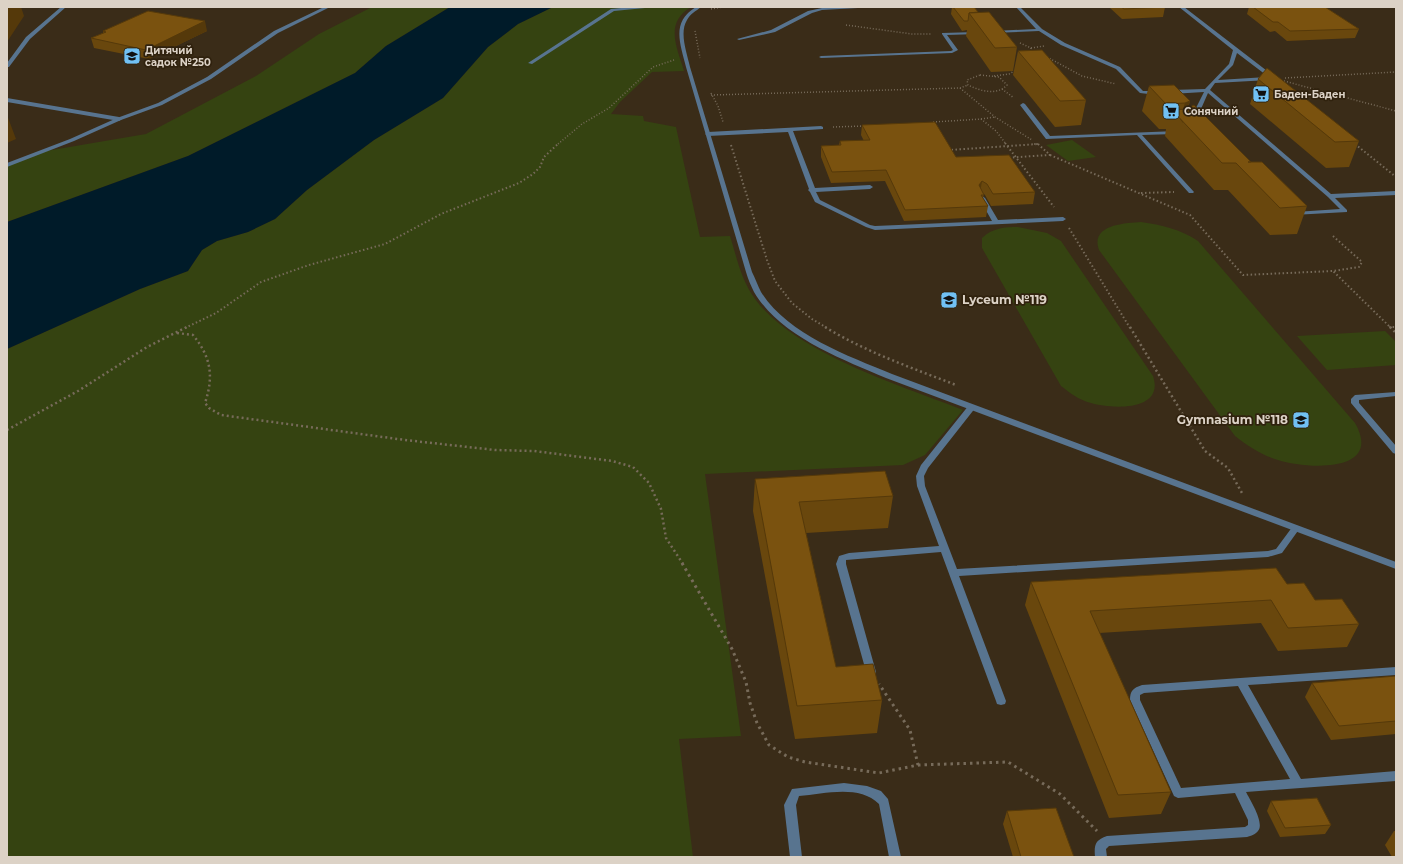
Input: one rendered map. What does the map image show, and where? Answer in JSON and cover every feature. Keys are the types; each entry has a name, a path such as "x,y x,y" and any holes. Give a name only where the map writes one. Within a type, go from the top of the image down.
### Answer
{"street":[{"path":"7,66 28,38 64,7"},
{"path":"7,165 72,140 119,119 160,104 209,78 276,32 328,7"},
{"path":"530,63 613,10 645,7"},
{"path":"699,7 682,21 680,30 682,43 749,272 759,292 774,311 813,341 889,376 1396,566"},
{"path":"738,38 756,36 773,31 810,12 822,9 858,7"},
{"path":"1018,7 1040,30 1062,44 1118,68 1138,88 1146,93 1161,93"},
{"path":"1180,7 1274,78"},
{"path":"990,32 1040,30"},
{"path":"944,34 983,32"},
{"path":"821,57 956,51 944,34"},
{"path":"1190,124 1198,112 1207,90 1231,64 1236,49"},
{"path":"1213,82 1274,78"},
{"path":"1169,92 1207,90 1330,196 1345,211 1289,214"},
{"path":"7,100 119,119"},
{"path":"1023,105 1048,138 1179,132"},
{"path":"708,134 821,128"},
{"path":"790,130 811,190 817,201 868,226 875,228 997,223 1063,218"},
{"path":"1139,135 1191,192"},
{"path":"811,190 870,187"},
{"path":"1330,196 1396,193"},
{"path":"981,196 997,223"},
{"path":"1396,394 1358,397 1355,399 1355,403 1396,451"},
{"path":"972,408 932,456 924,467 920,476 921,486 1001,701"},
{"path":"953,573 1268,554 1279,551 1296,528"},
{"path":"871,672 841,564 842,558 849,556 944,549"},
{"path":"1396,672 1142,689 1135,693 1135,700 1178,793 1396,776"},
{"path":"1241,682 1298,784"},
{"path":"796,857 790,805 796,792 843,788 867,789 880,795 884,802 895,857"},
{"path":"1101,857 1100,847 1107,841 1247,832 1254,828 1254,820 1238,788"}],"path":[{"path":"707,10 722,7"},
{"path":"696,25 701,63"},
{"path":"846,25 912,34 944,34"},
{"path":"998,32 1037,52"},
{"path":"1027,58 1031,48"},
{"path":"1044,55 1082,76 1138,88"},
{"path":"7,430 78,391 147,347 216,313 261,282 309,265 386,244 441,214 519,183 533,174 540,167 544,157 563,140 582,124 609,108 654,67 669,60 686,57"},
{"path":"968,85 967,80 970,78 980,75 993,76 1009,74 1021,67"},
{"path":"1274,78 1396,72"},
{"path":"697,96 960,88 968,85 984,91 997,91 1006,87 1006,82 993,76"},
{"path":"1274,78 1396,111"},
{"path":"960,88 995,117 1038,144 1050,155 1190,215 1243,275 1333,271 1359,267 1362,262 1333,236"},
{"path":"709,89 718,106 769,266 777,286 795,308 834,333 871,352 963,388"},
{"path":"928,122 995,117"},
{"path":"981,119 996,131 1063,218 1205,451 1228,468 1243,494 1236,492"},
{"path":"821,128 867,126"},
{"path":"1353,142 1396,177"},
{"path":"1038,144 950,150 957,161 1050,155"},
{"path":"1139,193 1191,192"},
{"path":"1333,271 1396,333"},
{"path":"1390,327 1396,327"},
{"path":"177,333 193,335 205,351 210,368 210,385 205,403 209,408 221,415 405,440 495,450 534,451 612,461 633,467 649,483 660,509 666,538 687,570 732,650 746,682 750,703 757,723 769,745 788,757 805,762 879,773 918,765 1008,762 1060,794 1107,841"},
{"path":"871,672 910,730 918,765"}],"green space":[{"path":"372,7 450,7 386,46 355,73 188,156 7,222 7,165 46,151 146,134 256,76 319,34"},
{"path":"553,7 691,7 683,13 675,28 676,44 684,71 652,72 620,102 611,114 643,116 644,121 676,127 700,237 730,236 747,286 768,314 790,332 817,349 847,364 963,410 925,455 903,465 705,474 741,736 679,739 693,857 7,857 7,349 140,289 188,271 202,250 217,241 248,232 275,219 307,190 374,140 443,98 488,47 518,24"},
{"path":"1072,140 1096,157 1068,161 1046,145"},
{"path":"1141,222 1171,228 1198,241 1355,423 1361,440 1359,452 1351,459 1338,464 1322,466 1306,465 1272,458 1260,453 1235,436 1099,250 1099,235 1104,230 1126,223"},
{"path":"1018,227 1047,233 1061,241 1153,376 1155,388 1151,396 1144,402 1123,407 1100,405 1083,400 1071,394 1061,386 982,248 982,238 990,232 1004,228"},
{"path":"1385,331 1396,342 1396,365 1327,370 1297,336"}],"water":[{"path":"450,7 553,7 518,24 488,47 443,98 374,140 307,190 275,219 248,232 217,241 202,250 188,271 140,289 7,349 7,222 188,156 355,73 386,46"}],"building":[{"path":"953,7 974,7 978,12 969,13 968,21 964,21"},
{"path":"1121,7 1165,7 1124,9"},
{"path":"1253,7 1325,7 1359,29 1290,31 1278,22 1273,22"},
{"path":"148,11 205,21 146,50 91,38 106,32 103,31"},
{"path":"989,12 1017,47 995,48 969,13"},
{"path":"1042,50 1086,100 1060,101 1018,51"},
{"path":"1267,68 1359,141 1335,142 1258,79"},
{"path":"1174,85 1190,101 1185,103 1166,104 1149,86"},
{"path":"1194,105 1251,162 1262,162 1307,206 1280,208 1236,163 1222,163 1172,110 1186,109"},
{"path":"935,122 956,157 1009,155 1035,192 993,194 987,184 982,181 979,185 984,195 981,195 988,206 905,210 886,170 832,172 821,146 841,145 840,141 870,140 862,125"},
{"path":"885,471 893,496 799,502 836,667 873,664 882,700 797,706 755,479"},
{"path":"1276,568 1287,584 1304,583 1315,600 1342,599 1359,624 1288,628 1271,600 1090,611 1171,792 1118,795 1031,582"},
{"path":"1396,676 1396,721 1339,726 1312,683"},
{"path":"1317,798 1331,825 1285,828 1271,801"},
{"path":"1056,808 1074,857 1021,857 1007,811"}],"place":[{"name":"Дитячий садок №250","path":"132,56"},
{"name":"Баден-Баден","path":"1261,94"},
{"name":"Сонячний","path":"1171,111"},
{"name":"Lyceum №119","path":"949,300"},
{"name":"Gymnasium №118","path":"1301,420"}]}
